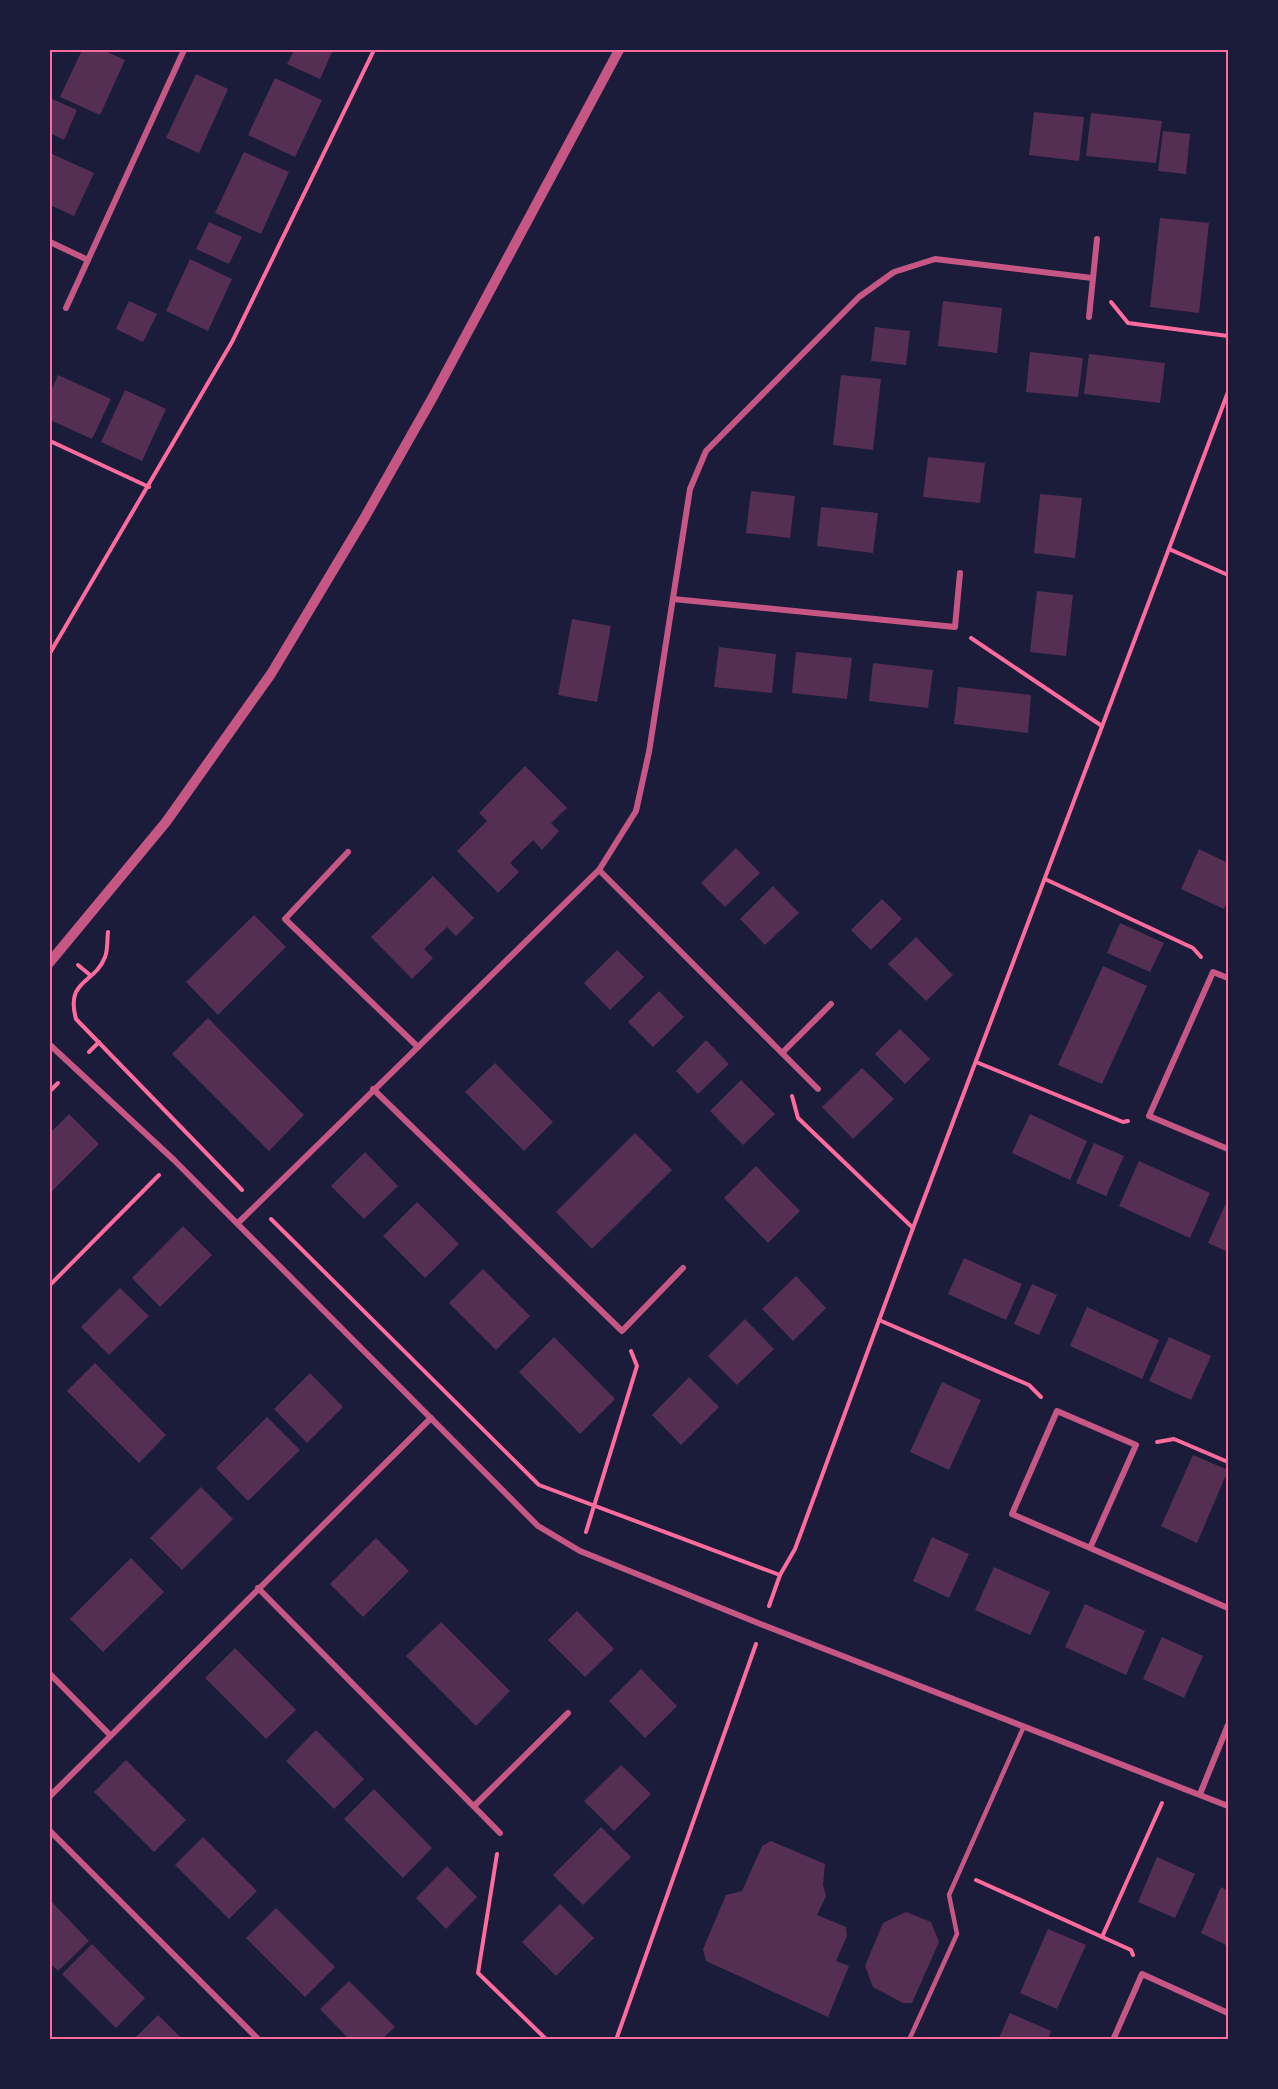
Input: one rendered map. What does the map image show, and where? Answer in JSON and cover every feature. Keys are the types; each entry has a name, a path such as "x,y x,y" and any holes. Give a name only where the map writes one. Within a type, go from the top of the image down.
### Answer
{"street":[{"path":"66,308 184,50"},
{"path":"50,962 166,822 271,674 365,517 434,395 619,50"},
{"path":"1089,317 1097,239"},
{"path":"50,242 88,260"},
{"path":"238,1223 599,870 636,811 649,752 690,489 706,451 859,297 894,272 934,260 1092,278"},
{"path":"673,599 955,627 960,573"},
{"path":"348,852 285,919 418,1047"},
{"path":"599,870 818,1089"},
{"path":"1228,978 1213,972 1149,1116 1228,1149"},
{"path":"782,1053 831,1004"},
{"path":"50,1045 238,1223 538,1526 580,1551 762,1625 1228,1806"},
{"path":"373,1089 622,1331 683,1268"},
{"path":"1090,1548 1136,1445 1058,1412 1012,1514 1090,1548 1228,1608"},
{"path":"50,1796 431,1418"},
{"path":"258,1588 500,1833"},
{"path":"50,1674 110,1735"},
{"path":"474,1806 568,1713"},
{"path":"1200,1794 1228,1725"},
{"path":"50,1831 259,2040"},
{"path":"1113,2040 1142,1974 1228,2013"}],"lane":[{"path":"909,2040 957,1934 949,1895 1024,1726"}],"path":[{"path":"50,653 232,342 374,50"},
{"path":"1092,278 1128,323 1228,336"},
{"path":"616,2040 780,1575 795,1549 913,1228 1228,392"},
{"path":"50,441 149,487"},
{"path":"1169,549 1228,575"},
{"path":"955,627 1102,726"},
{"path":"1045,879 1193,948 1213,972"},
{"path":"105,957 76,991 73,1005 76,1019 256,1205 539,1485 780,1575"},
{"path":"782,1053 798,1118 913,1228"},
{"path":"976,1062 1123,1122 1149,1116"},
{"path":"50,1285 174,1160"},
{"path":"879,1320 1029,1385 1058,1412"},
{"path":"580,1551 637,1366 622,1331"},
{"path":"1136,1445 1174,1439 1228,1462"},
{"path":"1102,1937 1171,1783"},
{"path":"500,1833 478,1973 548,2040"},
{"path":"959,1873 1131,1950 1142,1974"}],"building":[{"path":"82,50 103,50 125,60 100,115 60,97"},
{"path":"294,50 333,50 320,79 287,64"},
{"path":"196,74 228,89 199,153 166,138"},
{"path":"275,78 322,100 295,157 248,135"},
{"path":"50,98 77,110 64,140 50,133"},
{"path":"1034,112 1084,117 1079,161 1029,155"},
{"path":"1091,113 1162,121 1156,163 1086,156"},
{"path":"1163,131 1190,134 1186,174 1158,171"},
{"path":"244,152 289,172 261,234 215,213"},
{"path":"50,153 94,173 74,216 50,205"},
{"path":"1160,218 1209,223 1199,313 1150,307"},
{"path":"209,222 242,237 229,264 196,249"},
{"path":"190,259 232,279 208,331 166,311"},
{"path":"129,301 157,314 143,342 116,329"},
{"path":"943,301 1002,308 997,353 938,346"},
{"path":"875,327 910,331 906,365 871,361"},
{"path":"1030,352 1083,358 1078,397 1026,392"},
{"path":"1089,354 1165,363 1160,403 1084,394"},
{"path":"58,375 111,399 92,439 50,420 50,394"},
{"path":"841,375 881,379 873,450 833,445"},
{"path":"125,390 166,409 142,461 101,442"},
{"path":"928,457 985,463 980,503 923,497"},
{"path":"751,491 795,496 790,538 746,533"},
{"path":"1040,494 1082,498 1075,558 1034,553"},
{"path":"821,507 878,513 873,553 817,546"},
{"path":"1037,591 1073,595 1066,656 1030,652"},
{"path":"572,619 611,626 597,702 558,695"},
{"path":"719,647 776,654 772,693 714,687"},
{"path":"796,652 852,658 847,699 792,693"},
{"path":"873,663 933,670 928,708 869,701"},
{"path":"958,687 1031,695 1028,733 954,724"},
{"path":"525,766 567,808 551,823 559,831 542,850 533,840 510,863 519,872 498,893 457,851 487,821 479,813"},
{"path":"736,848 760,873 725,907 701,883"},
{"path":"1199,849 1228,863 1228,899 1224,909 1181,889"},
{"path":"433,876 474,918 456,936 447,927 424,949 433,958 412,979 371,937"},
{"path":"773,886 799,913 765,945 740,919"},
{"path":"882,899 902,919 871,950 851,930"},
{"path":"254,915 286,947 218,1015 186,982"},
{"path":"1120,923 1164,943 1150,972 1107,953"},
{"path":"916,937 953,975 926,1001 888,964"},
{"path":"617,950 644,977 610,1010 584,983"},
{"path":"1103,966 1147,986 1102,1084 1058,1065"},
{"path":"659,991 684,1017 653,1047 628,1022"},
{"path":"208,1018 304,1115 269,1151 172,1054"},
{"path":"900,1029 930,1059 905,1084 875,1054"},
{"path":"706,1040 729,1064 698,1094 676,1071"},
{"path":"495,1063 553,1122 524,1151 465,1092"},
{"path":"862,1068 894,1099 853,1139 822,1107"},
{"path":"741,1080 775,1114 743,1145 710,1111"},
{"path":"69,1114 99,1144 50,1193 50,1133"},
{"path":"1030,1114 1087,1141 1070,1180 1012,1153"},
{"path":"635,1133 672,1170 592,1249 556,1212"},
{"path":"1094,1143 1124,1156 1106,1196 1076,1183"},
{"path":"365,1152 398,1186 364,1219 331,1186"},
{"path":"1139,1161 1210,1193 1190,1238 1119,1206"},
{"path":"756,1166 800,1211 768,1243 724,1198"},
{"path":"417,1202 459,1244 425,1278 383,1236"},
{"path":"1226,1203 1228,1204 1228,1252 1208,1243"},
{"path":"183,1226 212,1255 160,1307 132,1278"},
{"path":"964,1258 1022,1284 1006,1320 948,1294"},
{"path":"483,1269 530,1316 496,1350 449,1303"},
{"path":"796,1276 826,1308 793,1341 762,1309"},
{"path":"1032,1284 1057,1295 1039,1335 1014,1324"},
{"path":"120,1288 149,1316 109,1355 81,1327"},
{"path":"1087,1307 1159,1340 1142,1379 1070,1346"},
{"path":"745,1319 774,1349 737,1385 708,1356"},
{"path":"554,1337 615,1399 580,1434 519,1372"},
{"path":"1169,1337 1211,1356 1191,1400 1149,1381"},
{"path":"95,1363 166,1435 139,1463 67,1391"},
{"path":"310,1373 343,1407 307,1443 274,1409"},
{"path":"689,1377 719,1407 681,1445 652,1415"},
{"path":"942,1382 981,1400 949,1470 910,1452"},
{"path":"267,1417 300,1450 248,1501 216,1468"},
{"path":"1193,1455 1228,1470 1197,1543 1161,1526"},
{"path":"201,1487 233,1519 182,1570 150,1538"},
{"path":"932,1537 969,1554 949,1598 913,1581"},
{"path":"376,1538 409,1571 363,1617 330,1584"},
{"path":"131,1558 164,1592 103,1652 70,1619"},
{"path":"994,1567 1050,1592 1030,1635 975,1610"},
{"path":"1085,1604 1145,1631 1126,1675 1065,1647"},
{"path":"577,1611 614,1649 585,1677 548,1640"},
{"path":"441,1622 510,1691 476,1726 406,1656"},
{"path":"1162,1637 1203,1656 1184,1698 1143,1679"},
{"path":"235,1648 296,1710 266,1739 205,1678"},
{"path":"641,1669 677,1706 645,1738 609,1701"},
{"path":"316,1730 364,1779 334,1809 286,1761"},
{"path":"126,1760 186,1820 154,1852 94,1792"},
{"path":"621,1765 651,1794 614,1831 584,1801"},
{"path":"374,1789 432,1848 403,1878 344,1819"},
{"path":"601,1827 631,1857 583,1905 553,1875"},
{"path":"203,1837 257,1891 229,1919 175,1865"},
{"path":"771,1841 825,1864 823,1885 826,1896 817,1915 846,1927 847,1936 836,1961 849,1966 828,2017 706,1961 703,1949 726,1895 742,1891 762,1846"},
{"path":"1157,1857 1195,1874 1175,1918 1138,1902"},
{"path":"447,1866 477,1897 446,1929 416,1898"},
{"path":"1221,1887 1228,1891 1228,1946 1201,1933"},
{"path":"50,1900 89,1941 58,1971 50,1963"},
{"path":"560,1904 594,1938 556,1976 522,1942"},
{"path":"276,1908 335,1967 305,1997 246,1938"},
{"path":"906,1912 931,1922 939,1942 912,2003 903,2003 873,1987 865,1966 883,1923"},
{"path":"1048,1929 1086,1945 1057,2009 1020,1993"},
{"path":"92,1944 145,1998 116,2028 62,1974"},
{"path":"349,1981 395,2027 381,2040 350,2040 320,2009"},
{"path":"1010,2013 1051,2031 1048,2040 998,2040"},
{"path":"158,2015 183,2040 133,2040"}]}
